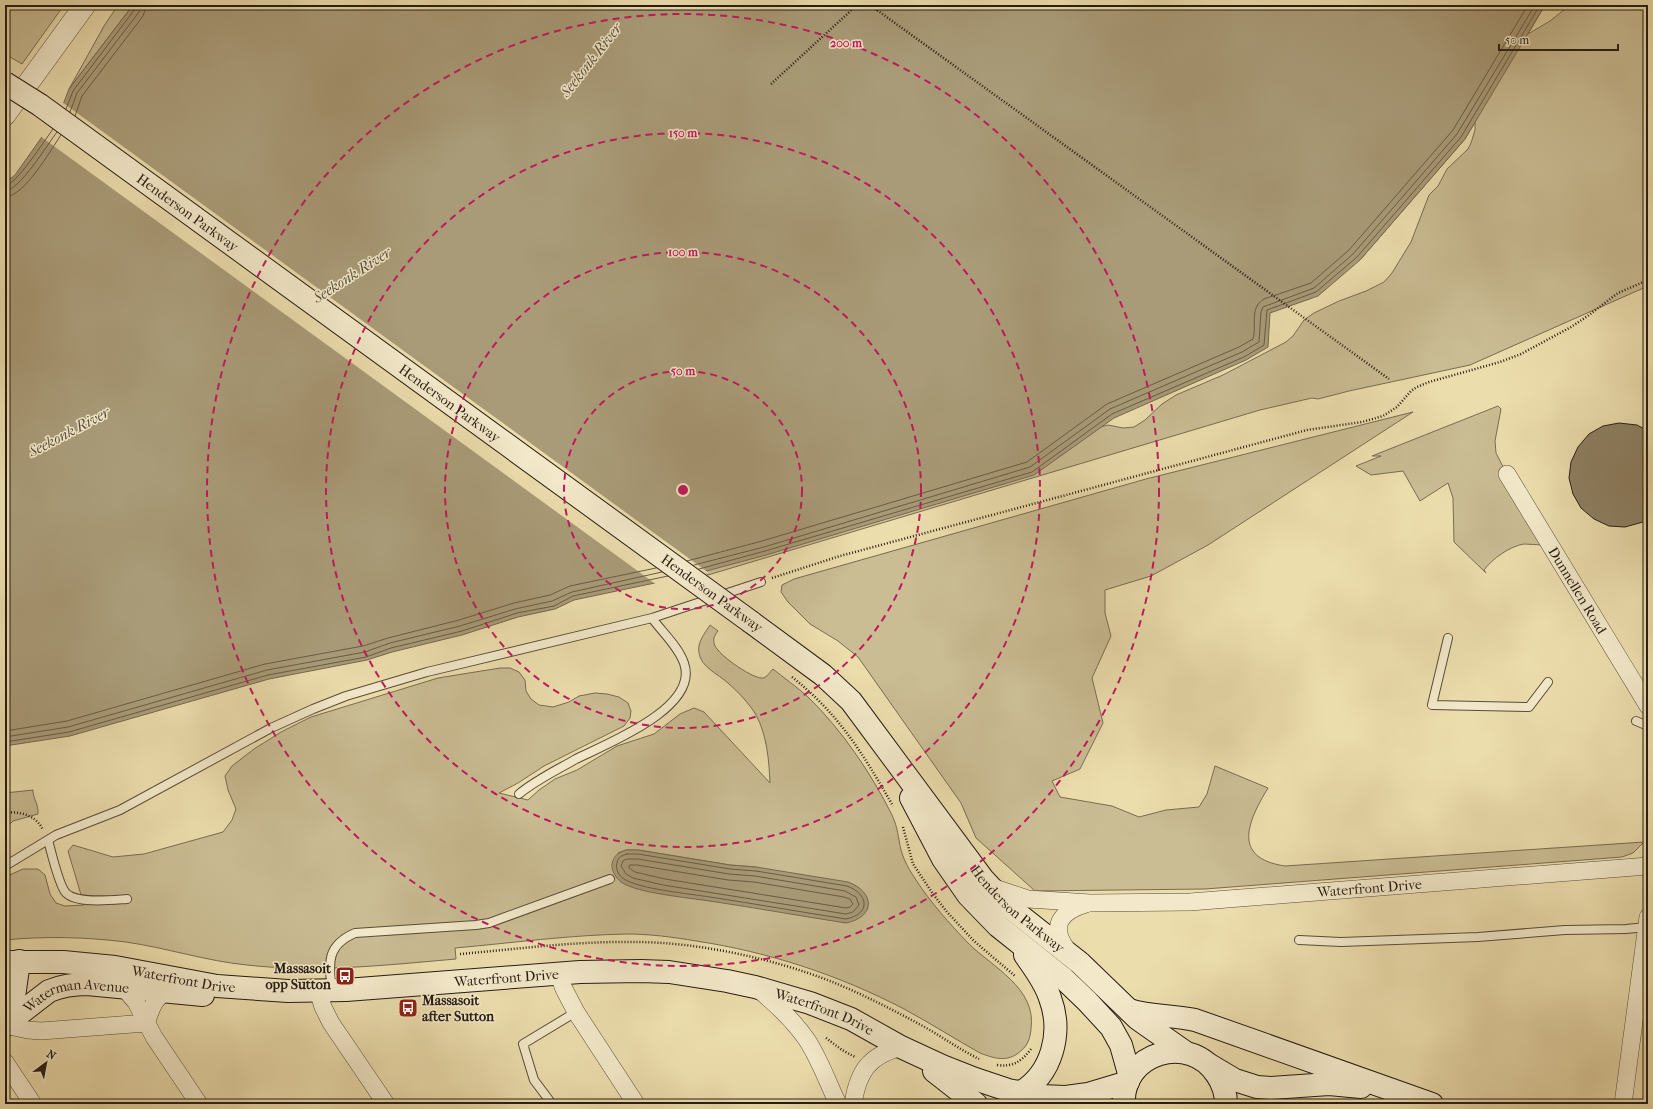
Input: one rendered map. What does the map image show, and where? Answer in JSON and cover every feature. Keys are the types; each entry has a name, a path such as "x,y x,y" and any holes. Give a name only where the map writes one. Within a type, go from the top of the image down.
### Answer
{"main road":[{"name":"Henderson Parkway","path":"5,83 40,105 751,622 838,688 851,701 880,738 990,886 1017,913 1094,976 1127,1010 1152,1030 1184,1052 1196,1056 1208,1064 1216,1072 1223,1085 1226,1104"},
{"name":"Henderson Parkway","path":"880,738 935,846 968,895 1009,935 1062,977 1108,1023 1121,1045 1129,1079"},
{"path":"1009,935 1026,956 1045,986 1052,1003 1056,1027 1053,1047 1047,1064 1037,1079 1020,1092"},
{"name":"Waterfront Drive","path":"12,961 115,967 205,984 249,989 288,991 325,991 558,973 609,971 668,972 705,977 755,987 823,1008 863,1026 901,1047 974,1079 1020,1092 1040,1096 1066,1097 1093,1092 1129,1079"},
{"name":"Waterman Avenue","path":"5,1025 14,997 12,961"},
{"name":"Waterman Avenue","path":"5,1025 41,996 57,988 87,984 231,997 249,989"},
{"path":"1127,1010 1145,1014 1173,1016 1195,1020 1431,1104"},
{"name":"Waterfront Drive","path":"901,1047 976,1104"},
{"name":"Henderson Parkway","path":"1124,1104 1124,1093 1129,1079 1136,1069 1151,1057 1168,1052 1184,1052"},
{"path":"1208,1064 1235,1080 1257,1087 1270,1088 1308,1084 1340,1084 1378,1090 1431,1104"}],"street":[{"path":"5,115 85,5"},
{"name":"Dunnellen Road","path":"1507,474 1648,706"},
{"name":"Waterfront Drive","path":"990,886 1028,899 1090,903 1197,901 1648,866"},
{"name":"Waterfront Drive","path":"1070,955 1059,937 1059,923 1065,914 1090,903"},
{"path":"1623,1104 1647,932"},
{"path":"558,973 564,989 576,1012 636,1104"},
{"path":"123,987 136,1002 146,1023 199,1104"},
{"path":"755,987 782,1010 807,1041 818,1060 838,1104"},
{"path":"325,991 323,1007 331,1023 386,1104"},
{"path":"146,1023 157,997 165,992"},
{"path":"5,1025 41,1031 146,1023"},
{"path":"853,1104 856,1085 862,1071 881,1055 901,1047"},
{"path":"5,1062 33,1104"}],"lane":[{"path":"5,866 48,840 120,810 271,728 307,711 346,696 427,672 652,618 761,582"},
{"path":"519,794 548,775 642,726 667,707 678,695 684,685 686,674 684,663 677,651 652,618"},
{"path":"1448,638 1432,705 1529,707 1548,682"},
{"path":"1636,721 1648,726"},
{"path":"48,840 63,889 69,896 74,898 98,900 127,899"},
{"path":"325,991 330,956 345,937 355,933 476,925 489,922 610,879"},
{"path":"1299,940 1341,942 1478,937 1565,930 1626,929 1647,932"},
{"path":"552,1104 534,1080 523,1044 576,1012"}],"path":[{"path":"770,84 857,5"},
{"path":"870,5 1389,379"},
{"path":"877,10 879,5"},
{"path":"761,582 840,556 1300,432 1324,426 1376,419 1391,412 1417,387 1429,382 1500,362 1521,354 1571,327 1618,293 1648,280"},
{"path":"786,673 819,700 844,729 865,758 894,808"},
{"path":"5,813 24,814 34,820 42,828 48,840"},
{"path":"902,823 913,864 933,894 947,912 974,941 1016,977"},
{"path":"460,954 567,944 628,942 667,943 732,953 797,970 835,983 892,1010 984,1061"},
{"path":"821,1034 842,1050 861,1060"},
{"path":"990,1063 1007,1066 1017,1063 1034,1045"}],"shaded area":[{"path":"5,5 64,5 22,64 5,54"},
{"path":"118,5 133,5 69,89 104,26"},
{"path":"1545,5 1528,34 1550,21 1570,5 1648,5 1648,286 1470,365 1318,399 1312,398 1260,410 708,575 694,562 1097,428 1108,425 1123,428 1134,427 1145,420 1162,404 1176,395 1223,375 1286,342 1293,336 1304,320 1314,313 1384,282 1392,273 1411,242 1429,195 1438,186 1447,169 1468,149 1475,130 1475,122 1465,139 1360,260"},
{"path":"1498,406 1501,409 1495,441 1496,453 1543,545 1524,544 1513,547 1492,562 1484,570 1486,573 1454,542 1453,498 1448,483 1420,501 1403,471 1371,475 1356,466 1381,456 1372,456"},
{"path":"1413,412 1208,545 1151,576 1105,590 1105,613 1111,636 1092,678 1103,723 1080,769 1052,781 1060,797 1112,806 1139,817 1166,810 1199,807 1207,794 1215,766 1268,788 1250,825 1249,836 1251,847 1257,855 1268,862 1285,866 1644,842 1633,853 1622,857 1205,889 1035,891 976,838 961,803 858,657 838,641 810,624 788,602 781,592 782,585 794,579 1146,479"},
{"path":"710,625 718,631 715,635 714,643 720,653 749,674 756,677 766,677 773,669 804,693 821,710 833,723 855,753 884,799 897,828 904,858 909,869 928,897 940,913 968,943 1011,980 1020,990 1027,1002 1031,1015 1031,1033 1026,1046 1017,1054 1003,1059 994,1058 980,1053 904,1009 829,975 803,966 750,951 661,936 627,934 584,936 455,948 456,959 378,966 326,968 247,965 202,958 111,940 50,938 5,940 5,877 23,869 38,869 45,875 50,894 56,903 65,906 84,905 68,851 73,845 113,857 144,854 223,832 232,820 236,809 228,790 225,776 232,766 254,749 281,732 311,717 438,678 500,668 510,668 519,672 525,680 526,691 531,699 539,705 553,707 569,702 579,696 595,693 619,697 628,703 631,711 630,718 624,726 544,766 518,783 499,793 528,800 555,779 577,770 617,746 654,734 680,714 694,708 704,712 770,783 765,740 756,715 739,694 728,683 710,670 700,658 699,645","holes":["626,850 638,850 730,865 756,867 711,901 630,886 618,853"]},
{"path":"33,790 38,808 38,814 13,821 5,829 5,793"}],"water":[{"name":"Seekonk River","path":"133,5 1545,5 1465,139 1360,260 1318,296 1270,313 1268,347 1246,360 1114,418 1034,475 766,555 688,576 574,600 555,609 518,617 462,635 392,652 367,660 269,679 70,736 5,746 5,183 15,175 61,110 69,89"},
{"path":"626,850 638,850 730,865 756,867 848,882 857,886 863,892 867,898 867,910 856,920 846,923 650,892 628,886 621,882 614,874 612,864 615,856"}],"pier":[{"path":"62,102 709,573 657,585 40,136 59,110"}],"building":[{"path":"1619,423 1637,425 1648,431 1648,519 1625,527 1609,526 1594,519 1581,508 1573,494 1569,478 1571,462 1578,447 1589,434 1603,426"}],"place":[{"name":"Massasoit opp Sutton","path":"345,976"},
{"name":"Massasoit after Sutton","path":"408,1008"}]}
